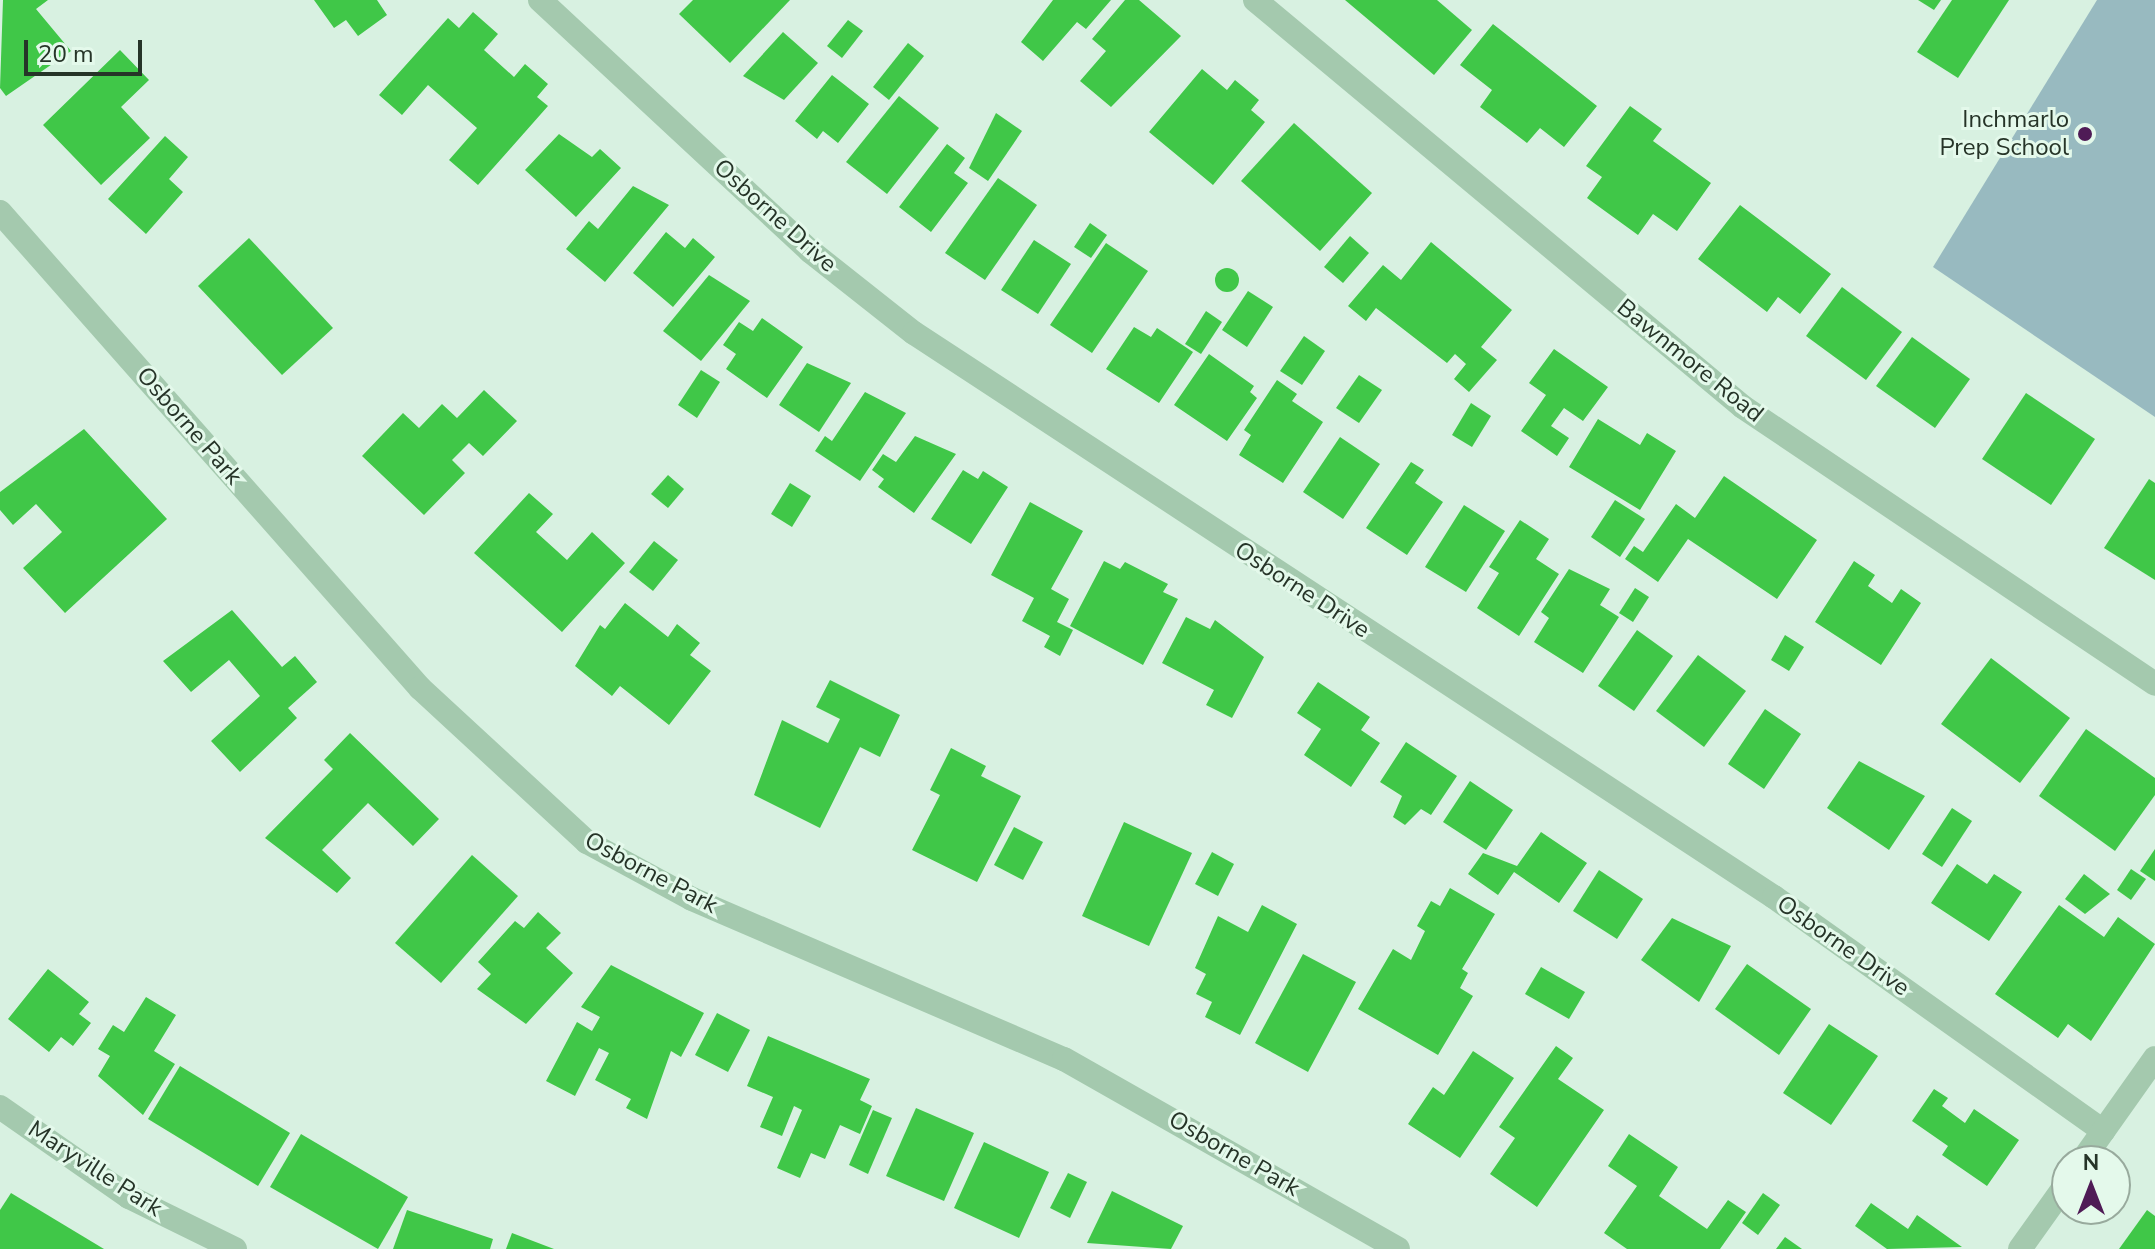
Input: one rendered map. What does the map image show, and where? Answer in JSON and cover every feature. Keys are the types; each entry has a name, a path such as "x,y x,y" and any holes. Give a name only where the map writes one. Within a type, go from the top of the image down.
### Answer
{"street":[{"name":"Osborne Drive","path":"540,0 810,251 914,333 1774,897 2103,1131"},
{"name":"Bawnmore Road","path":"1255,0 1743,407 2155,684"},
{"name":"Osborne Park","path":"0,212 420,688 587,842 692,899 1064,1059 1398,1249"},
{"path":"2093,1145 2155,1058"},
{"name":"Maryville Park","path":"0,1107 129,1197 235,1249"},
{"path":"2020,1249 2051,1205"}],"shaded area":[{"name":"Inchmarlo Prep School","path":"2097,0 2155,0 2155,417 1933,267"}],"building":[{"path":"3,0 48,0 36,9 71,51 6,96 0,88"},
{"path":"314,0 377,0 387,15 358,36 346,20 334,28"},
{"path":"693,0 790,0 730,63 679,14"},
{"path":"1053,0 1111,0 1086,29 1077,22 1043,61 1021,42"},
{"path":"1125,0 1139,0 1181,36 1111,107 1080,81 1106,51 1092,39"},
{"path":"1345,0 1437,0 1472,30 1434,75"},
{"path":"1918,0 1941,0 1934,10"},
{"path":"1952,0 2009,0 1958,78 1917,52"},
{"path":"473,12 498,34 484,50 514,77 525,64 548,84 537,97 548,106 478,185 449,160 477,128 428,85 402,115 379,95 448,18 459,28"},
{"path":"848,20 863,31 842,58 827,46"},
{"path":"1493,24 1597,106 1564,147 1540,128 1527,143 1480,107 1492,90 1460,65"},
{"path":"783,32 818,63 784,100 743,76"},
{"path":"908,43 924,56 889,100 873,87"},
{"path":"120,50 149,80 121,107 150,138 101,185 43,125"},
{"path":"1202,69 1227,90 1235,80 1259,100 1251,110 1265,122 1213,185 1149,132"},
{"path":"832,75 869,104 838,143 823,131 817,139 795,121"},
{"path":"899,96 939,128 887,194 846,162"},
{"path":"1630,106 1662,129 1653,141 1711,183 1677,231 1653,214 1638,235 1587,198 1602,177 1586,166"},
{"path":"996,113 1022,131 988,181 969,168"},
{"path":"1294,123 1372,193 1320,251 1241,181"},
{"path":"559,134 592,157 600,149 621,168 576,217 525,170"},
{"path":"165,136 188,157 169,179 183,192 146,234 108,199"},
{"path":"947,144 965,158 954,173 968,183 931,232 899,207"},
{"path":"998,178 1037,205 985,280 945,253"},
{"path":"633,186 669,205 605,282 566,249 589,221 598,229"},
{"path":"1740,205 1831,274 1800,314 1778,297 1767,312 1698,259"},
{"path":"1090,223 1107,235 1091,258 1074,247"},
{"path":"666,232 685,248 693,238 715,257 673,307 633,273"},
{"path":"1350,236 1369,253 1343,283 1324,267"},
{"path":"249,238 333,328 282,375 198,286"},
{"path":"1034,240 1071,264 1038,314 1001,290"},
{"path":"1431,242 1512,310 1481,347 1497,360 1469,392 1454,379 1466,364 1455,354 1447,363 1376,308 1366,321 1348,306 1383,265 1401,280"},
{"path":"1106,243 1148,271 1092,353 1050,325"},
{"path":"1227,268 1238,275 1239,280 1232,291 1227,292 1216,285 1215,280 1222,269"},
{"path":"709,275 750,301 701,361 663,331"},
{"path":"1842,287 1902,332 1866,380 1806,336"},
{"path":"1248,291 1273,307 1247,347 1222,330"},
{"path":"1206,311 1222,322 1201,354 1185,344"},
{"path":"762,318 803,347 767,398 726,369 736,354 723,345 739,322 753,331"},
{"path":"1134,327 1151,337 1157,328 1193,352 1159,403 1106,369"},
{"path":"1304,336 1325,351 1302,385 1280,371"},
{"path":"1912,337 1970,379 1935,428 1876,386"},
{"path":"1554,349 1608,387 1583,421 1564,408 1551,426 1569,438 1557,456 1521,431 1546,395 1529,383"},
{"path":"1209,354 1254,386 1250,392 1257,398 1227,441 1174,405"},
{"path":"807,363 851,383 819,432 779,405"},
{"path":"701,370 720,382 697,418 678,405"},
{"path":"1359,375 1382,390 1359,423 1336,408"},
{"path":"1277,380 1297,394 1292,401 1323,422 1283,483 1239,455 1251,435 1244,430"},
{"path":"484,390 517,421 483,456 469,443 452,460 465,473 424,515 362,456 403,413 419,428 442,404 457,418"},
{"path":"865,392 906,413 860,481 815,451 825,436 832,441"},
{"path":"2026,393 2095,439 2051,505 1982,459"},
{"path":"1471,403 1491,416 1472,447 1452,435"},
{"path":"1598,419 1640,445 1647,433 1676,451 1640,510 1569,467"},
{"path":"84,429 167,519 65,613 23,568 62,532 36,504 13,525 0,510 0,492"},
{"path":"915,436 956,454 914,513 878,487 884,479 872,470 883,454 896,462"},
{"path":"1340,437 1380,464 1343,519 1303,492"},
{"path":"1411,462 1424,470 1415,483 1443,502 1407,555 1366,528"},
{"path":"963,470 978,479 983,471 1008,487 971,544 931,519"},
{"path":"668,475 684,489 668,508 651,494"},
{"path":"1724,476 1817,540 1777,599 1688,539 1658,582 1625,559 1634,546 1643,552 1676,504 1695,518"},
{"path":"2149,479 2155,483 2155,580 2104,548"},
{"path":"790,483 811,496 792,527 771,514"},
{"path":"529,493 553,514 536,532 567,560 592,532 625,563 562,632 474,553"},
{"path":"1615,500 1645,519 1620,557 1591,537"},
{"path":"1030,502 1083,531 1051,589 1069,599 1057,622 1073,630 1060,656 1044,647 1050,636 1022,621 1034,598 991,575"},
{"path":"1464,505 1505,531 1466,592 1425,567"},
{"path":"1520,520 1549,539 1536,559 1559,574 1519,636 1477,608 1499,573 1489,567"},
{"path":"654,541 678,560 653,591 629,572"},
{"path":"1104,561 1120,569 1125,562 1168,584 1163,592 1178,599 1143,665 1070,626"},
{"path":"1854,561 1875,575 1868,586 1892,603 1901,589 1921,603 1881,665 1815,622"},
{"path":"1569,569 1610,589 1600,605 1619,617 1583,673 1534,642 1549,618 1541,612"},
{"path":"1635,588 1649,597 1633,622 1619,613"},
{"path":"625,603 668,637 677,624 700,643 690,655 711,671 669,725 620,686 612,696 575,666 600,625 605,629"},
{"path":"232,610 282,667 295,656 317,682 288,708 297,718 240,772 211,741 260,696 229,660 191,692 163,661"},
{"path":"1186,617 1210,629 1215,620 1264,657 1232,718 1206,705 1214,690 1162,663"},
{"path":"1637,630 1673,656 1634,711 1598,686"},
{"path":"1785,635 1804,647 1789,671 1771,660"},
{"path":"1698,655 1746,691 1704,747 1656,711"},
{"path":"1991,658 2070,718 2020,783 1941,724"},
{"path":"830,680 900,715 880,757 860,747 820,828 754,795 782,720 828,743 840,719 816,707"},
{"path":"1318,682 1370,717 1361,730 1380,743 1351,787 1304,755 1321,729 1297,713"},
{"path":"1765,709 1801,734 1764,789 1728,764"},
{"path":"2086,729 2155,778 2155,795 2115,851 2039,796"},
{"path":"350,733 439,819 413,846 368,803 322,850 351,878 337,893 265,838 333,769 324,760"},
{"path":"1406,742 1457,776 1431,815 1421,809 1405,825 1393,817 1402,796 1380,782"},
{"path":"951,748 986,766 981,776 1021,796 977,882 912,850 940,795 930,790"},
{"path":"1859,761 1925,796 1889,850 1827,808"},
{"path":"1470,781 1513,810 1486,850 1443,822"},
{"path":"1952,808 1972,821 1942,867 1922,854"},
{"path":"1124,822 1192,853 1149,946 1082,916"},
{"path":"1014,827 1043,842 1023,880 994,865"},
{"path":"1541,832 1587,863 1559,903 1514,872 1498,895 1468,874 1483,853 1517,866"},
{"path":"2155,849 2155,881 2140,871"},
{"path":"1212,852 1234,864 1218,896 1195,884"},
{"path":"472,855 518,896 441,983 395,943"},
{"path":"1957,864 1987,884 1994,874 2022,892 1989,941 1931,903"},
{"path":"2131,869 2146,879 2131,900 2117,890"},
{"path":"1599,870 1643,899 1617,939 1573,911"},
{"path":"2084,874 2110,894 2085,914 2065,899"},
{"path":"1450,888 1495,914 1462,969 1468,973 1460,988 1473,996 1438,1055 1358,1009 1393,949 1411,960 1425,931 1417,926 1431,901 1440,906"},
{"path":"1262,905 1297,924 1240,1035 1205,1017 1212,1002 1196,994 1206,974 1195,968 1218,916 1248,932"},
{"path":"2059,905 2104,937 2118,917 2155,944 2091,1041 2068,1024 2058,1038 1995,994"},
{"path":"538,912 561,933 546,948 573,973 526,1024 477,989 491,974 478,962 515,921 524,928"},
{"path":"1672,918 1731,946 1699,1002 1641,960"},
{"path":"1303,954 1356,982 1308,1072 1255,1043"},
{"path":"1747,964 1811,1009 1779,1055 1715,1009"},
{"path":"611,965 704,1013 681,1057 671,1051 647,1119 626,1108 631,1099 595,1080 609,1053 599,1048 575,1096 546,1081 577,1022 592,1031 600,1017 581,1007"},
{"path":"1541,967 1585,992 1569,1019 1525,994"},
{"path":"48,969 89,1002 79,1014 91,1023 73,1046 61,1037 49,1052 8,1019"},
{"path":"146,997 176,1015 154,1051 175,1064 143,1115 98,1076 110,1056 98,1049 113,1025 124,1032"},
{"path":"717,1013 750,1030 728,1072 695,1055"},
{"path":"1829,1024 1878,1056 1831,1125 1783,1093"},
{"path":"768,1036 870,1079 860,1100 872,1106 860,1134 840,1125 825,1159 811,1153 800,1178 777,1168 802,1110 794,1106 782,1136 760,1127 773,1097 747,1086"},
{"path":"1556,1046 1573,1058 1558,1079 1604,1110 1537,1207 1490,1174 1515,1138 1499,1127"},
{"path":"1473,1051 1514,1078 1460,1158 1408,1124 1433,1087 1444,1095"},
{"path":"180,1066 290,1133 258,1186 148,1119"},
{"path":"1934,1089 1948,1098 1942,1106 1965,1123 1974,1109 2019,1140 1987,1186 1942,1155 1948,1146 1912,1121"},
{"path":"916,1108 974,1133 944,1201 886,1176"},
{"path":"873,1110 892,1118 868,1174 849,1165"},
{"path":"301,1134 408,1197 378,1249 270,1187"},
{"path":"1629,1134 1678,1167 1659,1196 1707,1229 1728,1200 1746,1212 1720,1249 1627,1249 1604,1233 1637,1186 1608,1166"},
{"path":"984,1142 1049,1172 1019,1238 954,1208"},
{"path":"1068,1173 1087,1182 1070,1218 1050,1208"},
{"path":"1112,1191 1183,1226 1171,1249 1087,1243"},
{"path":"11,1193 104,1249 0,1249 0,1210"},
{"path":"1763,1193 1780,1205 1758,1235 1742,1223"},
{"path":"1871,1203 1908,1229 1917,1215 1962,1247 1887,1249 1855,1226"},
{"path":"407,1210 493,1239 490,1249 393,1249"},
{"path":"2147,1210 2155,1216 2155,1249 2119,1249"},
{"path":"512,1233 554,1249 506,1249"},
{"path":"1785,1237 1802,1249 1776,1249"}],"place":[{"name":"Inchmarlo Prep School","path":"2085,134"}]}
